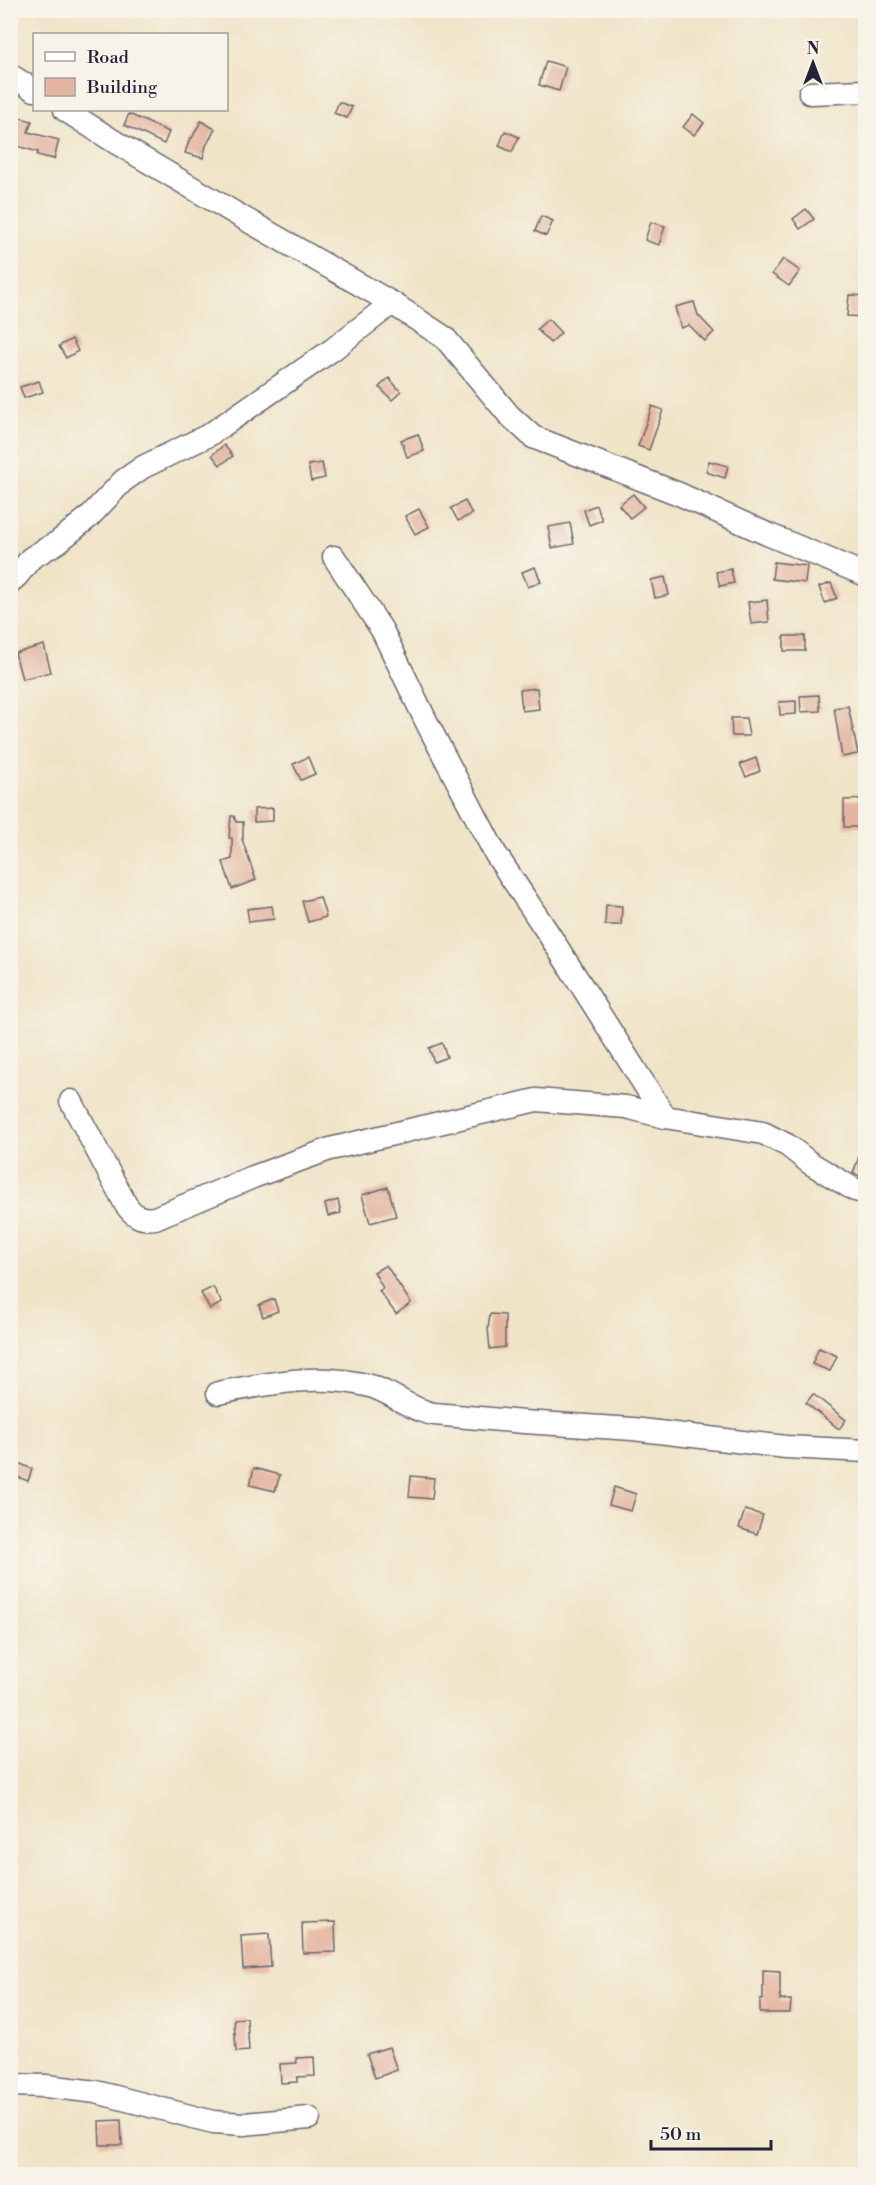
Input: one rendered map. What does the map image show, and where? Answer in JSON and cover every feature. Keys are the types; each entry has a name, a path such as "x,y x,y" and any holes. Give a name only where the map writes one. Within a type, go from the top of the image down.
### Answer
{"street":[{"path":"10,75 33,89"},
{"path":"810,93 866,91"},
{"path":"67,111 235,214 392,303 445,339 509,415 533,436 680,494 767,534 866,575"},
{"path":"10,582 30,558 58,542 88,517 123,481 143,467 209,435 342,343 392,303"},
{"path":"334,557 382,630 428,725 495,853 665,1117"},
{"path":"71,1101 126,1205 132,1214 144,1220 155,1218 253,1177 330,1149 536,1100 626,1107 665,1117 764,1133 787,1145 810,1164 855,1190 866,1193"},
{"path":"218,1394 278,1382 330,1380 368,1385 423,1412 524,1422 633,1429 786,1447 866,1451"},
{"path":"10,2085 46,2086 96,2092 213,2122 244,2124 309,2118"}],"building":[{"path":"546,61 566,67 559,91 539,85"},
{"path":"339,102 352,107 347,118 334,113"},
{"path":"129,114 169,132 164,144 124,125"},
{"path":"693,114 704,123 694,135 683,127"},
{"path":"13,116 32,121 28,132 59,140 54,159 10,144 10,125"},
{"path":"201,121 215,129 206,146 203,158 185,153 190,138"},
{"path":"505,131 519,137 512,152 499,146"},
{"path":"806,209 814,219 800,229 793,219"},
{"path":"541,216 553,221 546,236 535,231"},
{"path":"651,222 665,226 659,245 645,240"},
{"path":"783,259 800,271 789,286 772,274"},
{"path":"849,295 866,296 866,317 847,316"},
{"path":"694,302 698,315 714,332 705,341 689,325 681,328 675,307"},
{"path":"548,319 561,333 550,343 537,329"},
{"path":"72,339 78,351 66,358 59,346"},
{"path":"389,378 401,392 392,400 379,387"},
{"path":"39,381 43,392 24,398 20,387"},
{"path":"652,406 663,410 649,450 638,446"},
{"path":"418,434 424,451 407,457 401,440"},
{"path":"224,445 233,456 220,465 212,455"},
{"path":"709,461 728,466 725,478 706,472"},
{"path":"322,463 325,478 311,481 308,465"},
{"path":"633,494 644,507 630,518 619,505"},
{"path":"465,501 472,514 458,521 451,508"},
{"path":"596,505 602,520 589,525 584,510"},
{"path":"419,509 429,527 415,534 405,516"},
{"path":"570,523 574,544 552,548 548,527"},
{"path":"774,562 807,566 805,583 772,579"},
{"path":"535,567 541,582 528,587 522,572"},
{"path":"731,569 734,583 720,586 716,572"},
{"path":"665,577 669,595 655,598 651,580"},
{"path":"831,583 837,598 825,603 819,587"},
{"path":"767,600 769,622 751,624 748,602"},
{"path":"784,636 805,636 805,651 784,651"},
{"path":"44,645 51,672 22,679 15,653"},
{"path":"537,688 539,709 522,711 520,690"},
{"path":"819,695 820,711 801,712 800,696"},
{"path":"796,701 796,714 780,715 779,702"},
{"path":"848,706 858,754 842,757 834,708"},
{"path":"731,718 746,718 749,736 732,736"},
{"path":"308,757 315,774 301,780 293,764"},
{"path":"756,758 760,771 746,777 740,764"},
{"path":"866,799 866,827 844,827 844,800"},
{"path":"273,808 273,821 254,822 254,809"},
{"path":"231,816 234,816 236,822 243,822 242,839 256,880 232,889 223,862 232,859 232,838 229,838"},
{"path":"320,897 326,917 308,922 302,901"},
{"path":"606,905 622,906 621,925 605,925"},
{"path":"272,906 274,919 249,922 247,909"},
{"path":"442,1043 447,1057 434,1062 429,1048"},
{"path":"864,1143 866,1143 866,1179 853,1173"},
{"path":"388,1187 396,1216 370,1223 362,1195"},
{"path":"338,1200 341,1213 328,1216 325,1204"},
{"path":"386,1265 411,1303 396,1314 379,1291 383,1288 374,1272"},
{"path":"213,1287 222,1303 210,1309 201,1293"},
{"path":"274,1299 278,1311 263,1317 259,1305"},
{"path":"490,1314 505,1315 505,1347 490,1349 488,1329"},
{"path":"819,1348 837,1356 830,1371 812,1364"},
{"path":"813,1394 846,1420 839,1429 806,1403"},
{"path":"14,1461 32,1469 28,1481 10,1474"},
{"path":"254,1468 280,1475 275,1491 250,1485"},
{"path":"411,1476 434,1478 432,1499 409,1497"},
{"path":"614,1487 636,1494 631,1511 609,1505"},
{"path":"745,1510 763,1515 757,1534 739,1528"},
{"path":"335,1922 336,1952 303,1953 302,1923"},
{"path":"269,1934 271,1967 243,1969 241,1936"},
{"path":"763,1970 780,1971 780,2000 791,2000 790,2013 760,2013 760,2000 763,2000"},
{"path":"247,2018 249,2051 236,2052 234,2019"},
{"path":"389,2047 397,2070 375,2078 367,2054"},
{"path":"314,2057 315,2076 297,2077 297,2082 281,2083 280,2064 297,2063 296,2058"},
{"path":"121,2120 122,2145 100,2145 99,2121"}]}
